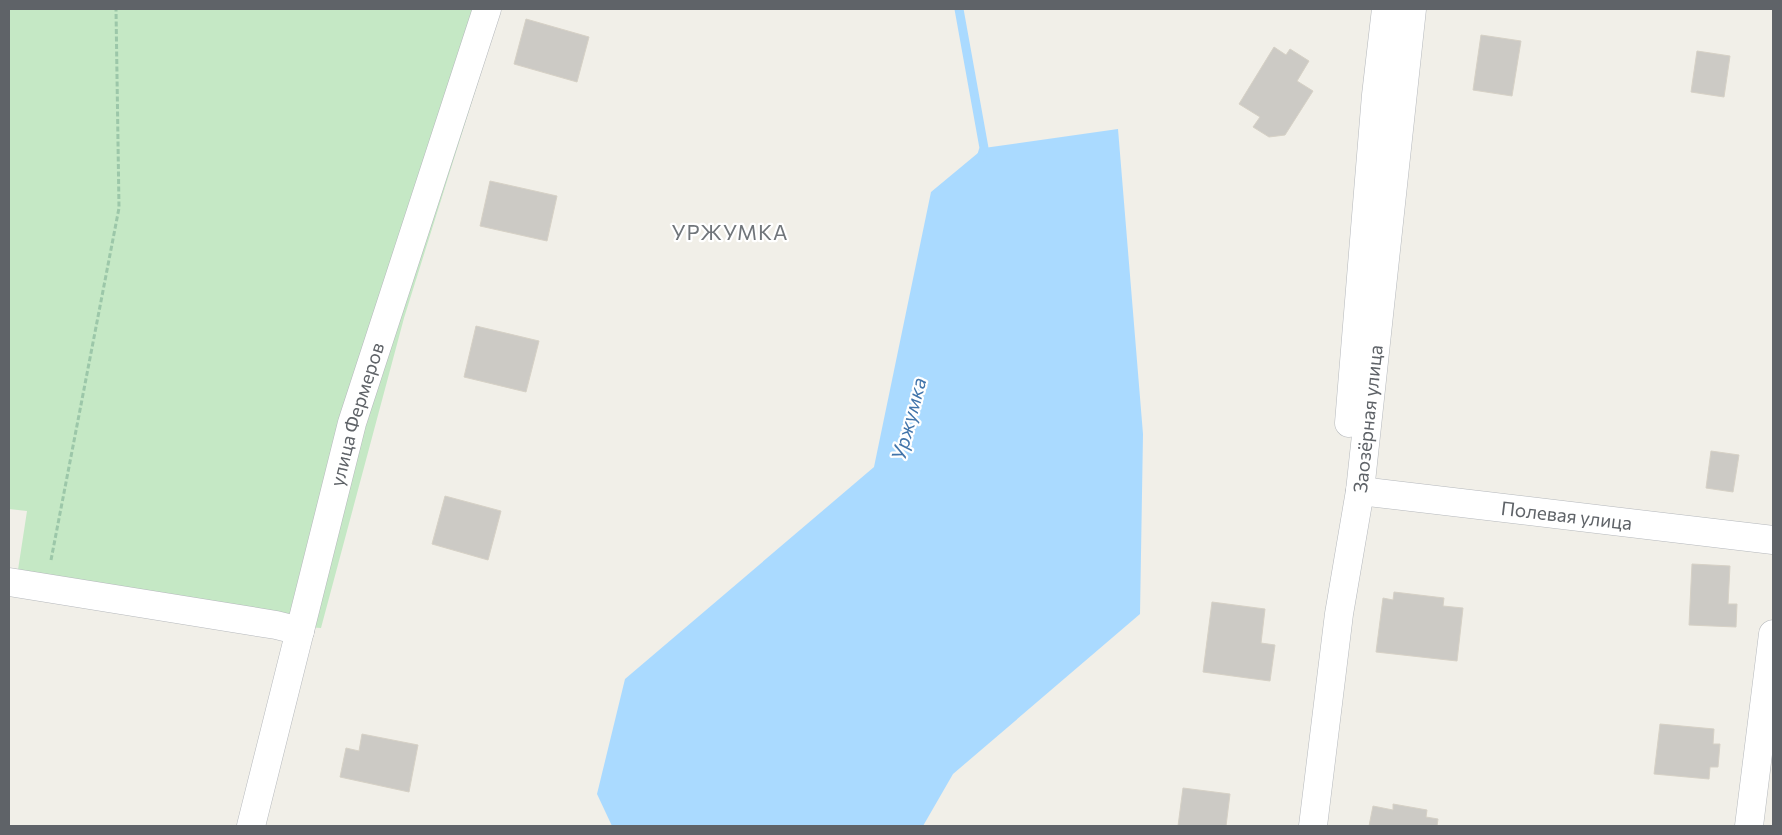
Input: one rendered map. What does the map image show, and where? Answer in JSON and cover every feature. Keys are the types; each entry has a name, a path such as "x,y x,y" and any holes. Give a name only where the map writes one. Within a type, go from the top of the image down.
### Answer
{"street":[{"name":"улица Фермеров","path":"251,826 352,423 487,9"},
{"path":"1339,614 1338,552 1376,95 1386,9"},
{"name":"Заозёрная улица","path":"1313,826 1339,614 1360,491 1412,9"},
{"name":"Полевая улица","path":"1360,491 1773,540"},
{"path":"9,582 276,625 300,631"},
{"path":"1749,826 1773,634"}],"path":[{"path":"46,588 119,208 116,9"}],"green space":[{"path":"9,9 501,9 404,318 321,628 276,625 16,583 27,511 9,509"}],"water":[{"path":"1118,129 1143,434 1140,614 953,774 923,826 612,826 597,794 625,679 874,467 931,192 984,148"}],"building":[{"path":"526,19 589,37 577,82 514,64"},
{"path":"1481,35 1521,41 1512,96 1473,90"},
{"path":"1274,47 1286,55 1290,49 1309,61 1297,81 1313,91 1285,135 1269,137 1253,127 1260,117 1239,104"},
{"path":"1697,51 1730,56 1724,97 1691,92"},
{"path":"490,181 557,196 547,241 480,226"},
{"path":"476,326 539,341 526,392 464,377"},
{"path":"1711,451 1739,455 1733,492 1706,488"},
{"path":"445,496 501,511 488,560 432,544"},
{"path":"1692,564 1730,566 1728,604 1737,604 1736,627 1689,625"},
{"path":"1394,592 1444,598 1443,606 1463,608 1457,661 1376,652 1383,598 1393,600"},
{"path":"1212,602 1265,609 1261,643 1275,645 1270,681 1203,672"},
{"path":"1660,724 1714,729 1713,744 1720,744 1718,767 1710,767 1709,779 1654,774"},
{"path":"362,734 418,745 409,792 340,777 346,748 359,751"},
{"path":"1183,788 1230,794 1226,826 1178,826"},
{"path":"1393,804 1427,810 1426,817 1438,819 1437,826 1369,826 1373,806 1393,810"}],"waterway":[{"name":"Уржумка","path":"959,9 984,148 981,158"}],"district":[{"name":"УРЖУМКА","path":"730,233"}]}
